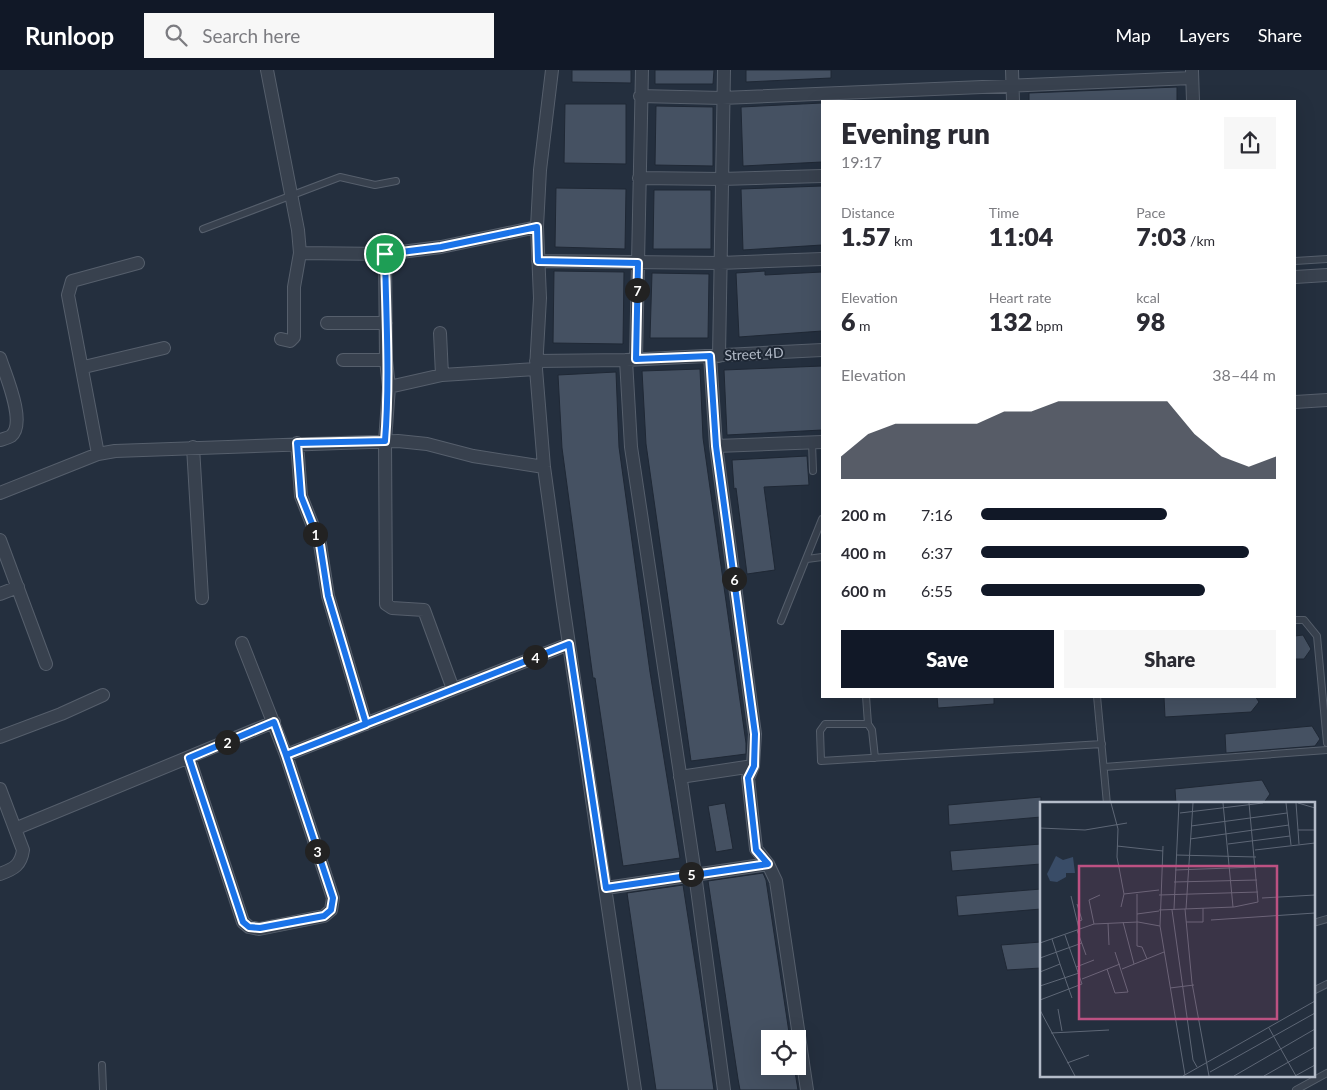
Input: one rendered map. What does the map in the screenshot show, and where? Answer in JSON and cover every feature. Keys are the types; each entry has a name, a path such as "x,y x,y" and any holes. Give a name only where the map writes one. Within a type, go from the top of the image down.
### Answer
{"street":[{"path":"267,70 300,252 294,287 294,337 290,341 281,339"},
{"path":"552,70 540,170 537,227 540,298 536,365 544,467 635,1090"},
{"path":"642,70 638,263 631,359 631,447 695,874 724,1090"},
{"path":"724,70 720,263 715,356 716,446 755,734 754,766 748,778 756,850 768,864 776,881 807,1090"},
{"path":"1012,70 1013,100"},
{"path":"640,96 722,98 1012,86 1192,74 1193,100"},
{"path":"640,178 721,179 821,176"},
{"path":"300,252 385,254 441,247 537,227"},
{"path":"385,254 386,360 389,388 385,441 386,604 392,608 424,610 453,689"},
{"path":"538,261 720,263 821,258"},
{"path":"98,454 84,367 68,295 72,281 138,263"},
{"path":"1296,277 1327,275"},
{"path":"327,323 386,323"},
{"path":"440,333 442,375"},
{"path":"84,367 164,348"},
{"name":"Street 4D","path":"389,388 442,375 536,365 821,350"},
{"path":"0,358 16,408 17,426 11,436 0,440"},
{"path":"343,360 386,360"},
{"path":"1296,402 1327,400"},
{"path":"0,493 98,454 192,447 385,441 426,444 473,456 544,467"},
{"path":"716,446 817,442"},
{"path":"297,443 301,496 320,544 328,596 366,724"},
{"path":"192,447 202,598"},
{"path":"0,540 46,664"},
{"path":"0,594 18,587"},
{"path":"189,758 243,922 249,927 260,928 324,916 331,910 333,898 286,755 242,643"},
{"path":"286,755 569,644"},
{"path":"0,737 61,714 103,695"},
{"path":"17,828 274,722"},
{"path":"680,777 754,766"},
{"path":"0,789 17,828 23,850 22,860 14,869 0,874"},
{"path":"606,888 768,864"}],"lane":[{"path":"203,229 290,198 340,177 375,185 396,180"},
{"path":"1296,261 1327,259"},
{"path":"813,471 817,442"},
{"path":"781,621 821,522"},
{"path":"807,559 821,557"},
{"path":"1296,620 1304,620 1317,636 1327,743"},
{"path":"866,698 868,724 872,730 875,758"},
{"path":"1097,698 1107,802"},
{"path":"868,724 825,724 820,731 821,761 1102,744"},
{"path":"1104,767 1327,750"},
{"path":"1314,923 1327,919"},
{"path":"1314,990 1327,984"},
{"path":"102,1065 103,1090"},
{"path":"1296,1090 1327,1073"}],"building":[{"path":"572,70 631,70 631,83 572,82"},
{"path":"655,70 714,70 713,84 655,84"},
{"path":"746,70 831,70 831,78 746,82"},
{"path":"1177,87 1177,100 1029,100 1029,93"},
{"path":"821,103 821,162 743,166 741,107"},
{"path":"565,104 626,104 626,164 564,163"},
{"path":"656,106 713,107 713,166 655,165"},
{"path":"821,186 821,245 743,250 741,189"},
{"path":"556,188 626,189 625,249 555,247"},
{"path":"654,190 711,190 711,249 653,249"},
{"path":"554,271 624,272 623,344 553,343"},
{"path":"765,271 765,275 821,272 821,331 739,337 736,273"},
{"path":"652,273 709,274 708,338 650,338"},
{"path":"821,366 821,430 727,435 724,370"},
{"path":"700,369 703,438 746,754 691,761 646,444 642,371"},
{"path":"616,372 619,447 650,672 680,858 623,866 595,678 593,678 562,448 558,375"},
{"path":"807,456 809,485 764,487 775,570 747,574 736,488 734,489 732,460"},
{"path":"1303,635 1311,649 1304,659 1296,659 1296,636"},
{"path":"937,698 994,698 994,704 938,708"},
{"path":"1164,698 1256,698 1259,702 1251,712 1165,717"},
{"path":"1312,726 1320,739 1315,746 1226,753 1225,734"},
{"path":"1262,780 1270,794 1264,802 1176,802 1175,789"},
{"path":"1041,797 1040,817 949,825 948,805"},
{"path":"725,803 733,849 716,852 708,806"},
{"path":"1040,844 1040,864 952,871 950,851"},
{"path":"763,873 766,880 789,1030 761,1030 761,1075 796,1075 798,1090 740,1090 708,881"},
{"path":"683,885 714,1090 656,1090 627,893"},
{"path":"1040,889 1040,909 958,916 956,896"},
{"path":"1040,942 1040,968 1007,970 1001,945"}],"route":[{"path":"385,254 386,360 389,388 385,441 297,443 301,496 310,523 320,544 328,596 366,724 286,755 274,722 189,758 243,922 249,927 260,928 324,916 331,910 333,898 286,755 326,740 569,644 606,888 768,864 756,850 748,778 754,766 755,734 716,446 710,356 636,359 638,263 538,261 537,227 441,247 385,254"}]}
